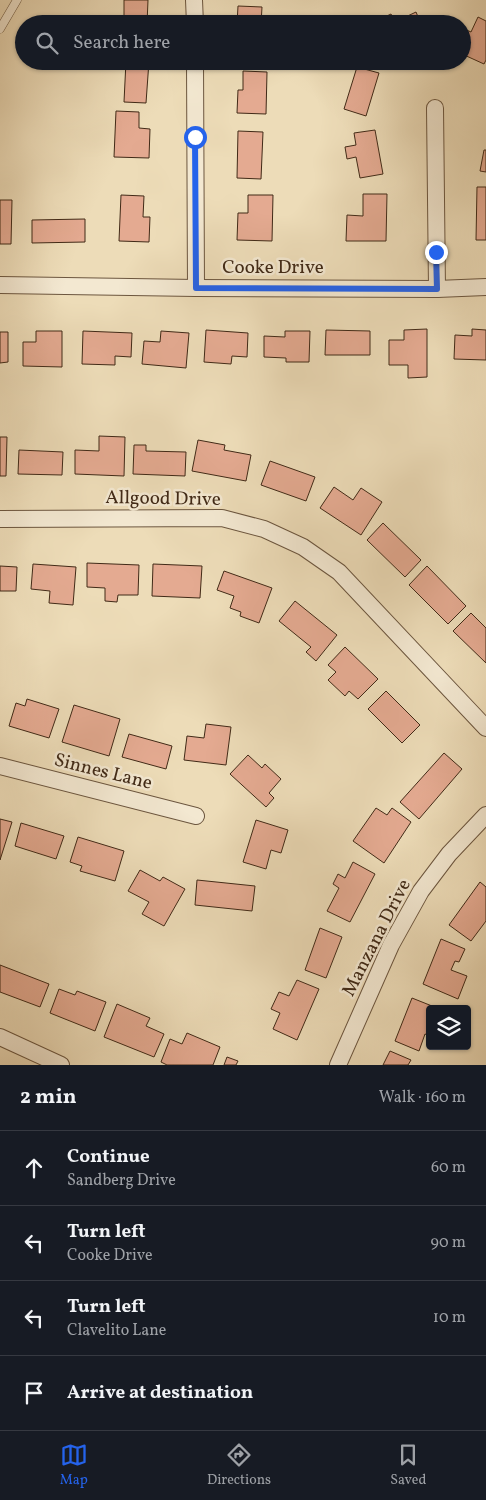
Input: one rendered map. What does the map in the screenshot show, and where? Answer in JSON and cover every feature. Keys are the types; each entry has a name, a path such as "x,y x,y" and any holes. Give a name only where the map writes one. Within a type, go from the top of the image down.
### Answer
{"street":[{"path":"194,0 194,15"},
{"path":"195,70 196,288"},
{"path":"435,108 437,289"},
{"name":"Cooke Drive","path":"0,285 437,289 486,286"},
{"name":"Allgood Drive","path":"0,519 222,518 264,529 303,547 339,572 486,728"},
{"name":"Sinnes Lane","path":"0,766 196,816"},
{"name":"Manzana Drive","path":"338,1065 391,945 421,891 448,854 486,815"},
{"path":"0,1038 60,1065"}],"lane":[{"path":"0,28 17,0"}],"building":[{"path":"124,0 148,0 147,15 124,15"},
{"path":"238,6 262,7 262,15 238,15"},
{"path":"478,17 486,21 486,60 484,64 471,58 471,32"},
{"path":"126,70 148,70 146,103 124,102"},
{"path":"356,70 368,70 379,73 366,116 344,109"},
{"path":"243,71 267,72 266,114 237,113 238,90 243,90"},
{"path":"116,111 139,112 139,128 150,129 149,158 114,157"},
{"path":"375,130 383,174 360,178 356,157 347,159 345,147 356,145 354,133"},
{"path":"238,131 263,132 261,179 237,178"},
{"path":"484,150 486,150 486,172 480,171"},
{"path":"477,187 486,187 486,240 476,240"},
{"path":"363,194 387,194 386,241 346,241 347,215 363,216"},
{"path":"121,195 144,196 143,217 150,217 149,242 119,241"},
{"path":"248,195 273,195 272,241 237,240 238,213 248,213"},
{"path":"0,200 12,200 11,244 0,244"},
{"path":"85,219 85,242 32,243 32,220"},
{"path":"427,329 427,377 408,378 408,365 389,365 389,340 404,340 404,330"},
{"path":"472,329 486,330 486,360 454,359 455,335 472,336"},
{"path":"206,330 248,333 247,357 232,356 231,364 204,362"},
{"path":"326,330 370,331 370,355 325,355"},
{"path":"36,331 62,331 62,367 23,366 23,342 36,342"},
{"path":"83,331 132,333 131,357 115,356 115,365 82,364"},
{"path":"161,331 189,333 186,368 142,364 144,341 160,342"},
{"path":"285,331 310,331 309,362 286,362 286,358 264,357 264,336 285,337"},
{"path":"0,332 8,332 8,362 0,363"},
{"path":"99,436 125,437 124,476 75,474 75,450 99,451"},
{"path":"0,437 7,437 6,476 0,476"},
{"path":"198,440 225,445 224,450 251,455 246,481 192,471"},
{"path":"134,445 146,445 146,451 186,452 185,476 133,474"},
{"path":"19,450 63,452 62,475 18,474"},
{"path":"270,461 315,477 306,501 261,485"},
{"path":"334,487 353,500 361,488 382,502 361,535 320,508"},
{"path":"383,523 421,560 405,577 367,540"},
{"path":"87,563 139,565 138,595 118,595 117,602 105,601 105,588 87,587"},
{"path":"33,564 76,567 73,605 49,603 50,591 31,589"},
{"path":"153,564 202,566 200,598 152,596"},
{"path":"0,566 17,567 16,591 0,591"},
{"path":"427,566 466,606 448,624 409,585"},
{"path":"224,571 272,588 259,623 240,616 241,612 230,608 234,596 217,590"},
{"path":"295,601 337,635 316,661 306,652 311,647 279,621"},
{"path":"471,613 486,628 486,663 453,631"},
{"path":"345,647 378,679 358,699 349,691 345,696 328,680 336,672 328,665"},
{"path":"386,691 420,725 402,743 368,709"},
{"path":"27,699 59,709 49,738 9,726 16,703 25,706"},
{"path":"74,705 120,719 109,756 62,742"},
{"path":"206,724 231,727 226,765 184,760 187,736 204,738"},
{"path":"129,734 172,746 166,769 122,757"},
{"path":"444,753 462,769 419,819 400,802"},
{"path":"248,755 262,768 265,764 281,779 269,793 274,798 266,807 230,774"},
{"path":"376,808 387,815 392,808 411,822 384,863 353,841"},
{"path":"0,819 12,822 0,860"},
{"path":"256,820 288,830 281,853 271,850 266,869 243,862"},
{"path":"21,823 64,836 56,859 15,846"},
{"path":"78,837 124,851 115,881 80,871 82,866 70,862"},
{"path":"353,862 375,874 350,922 327,911 339,888 333,884 338,874 345,878"},
{"path":"140,870 160,881 163,877 185,889 164,926 142,914 149,902 128,891"},
{"path":"197,880 255,886 252,911 195,905"},
{"path":"480,882 486,887 486,921 471,941 449,925"},
{"path":"320,928 342,937 326,978 305,970"},
{"path":"441,939 465,949 459,962 455,961 451,970 467,976 458,999 423,984"},
{"path":"0,965 49,984 40,1007 0,992"},
{"path":"297,980 319,989 297,1040 273,1029 280,1013 271,1009 279,992 289,996"},
{"path":"59,989 75,995 77,991 106,1002 95,1031 50,1013"},
{"path":"412,998 430,1005 426,1005 426,1034 419,1051 395,1041"},
{"path":"117,1004 150,1018 146,1026 164,1034 154,1057 104,1037"},
{"path":"187,1033 220,1047 213,1065 167,1065 161,1062 170,1039 182,1044"},
{"path":"390,1051 411,1060 408,1065 383,1065"},
{"path":"227,1057 238,1061 236,1065 224,1065"}],"route":[{"path":"195,137 196,288 437,289 436,252"}]}
